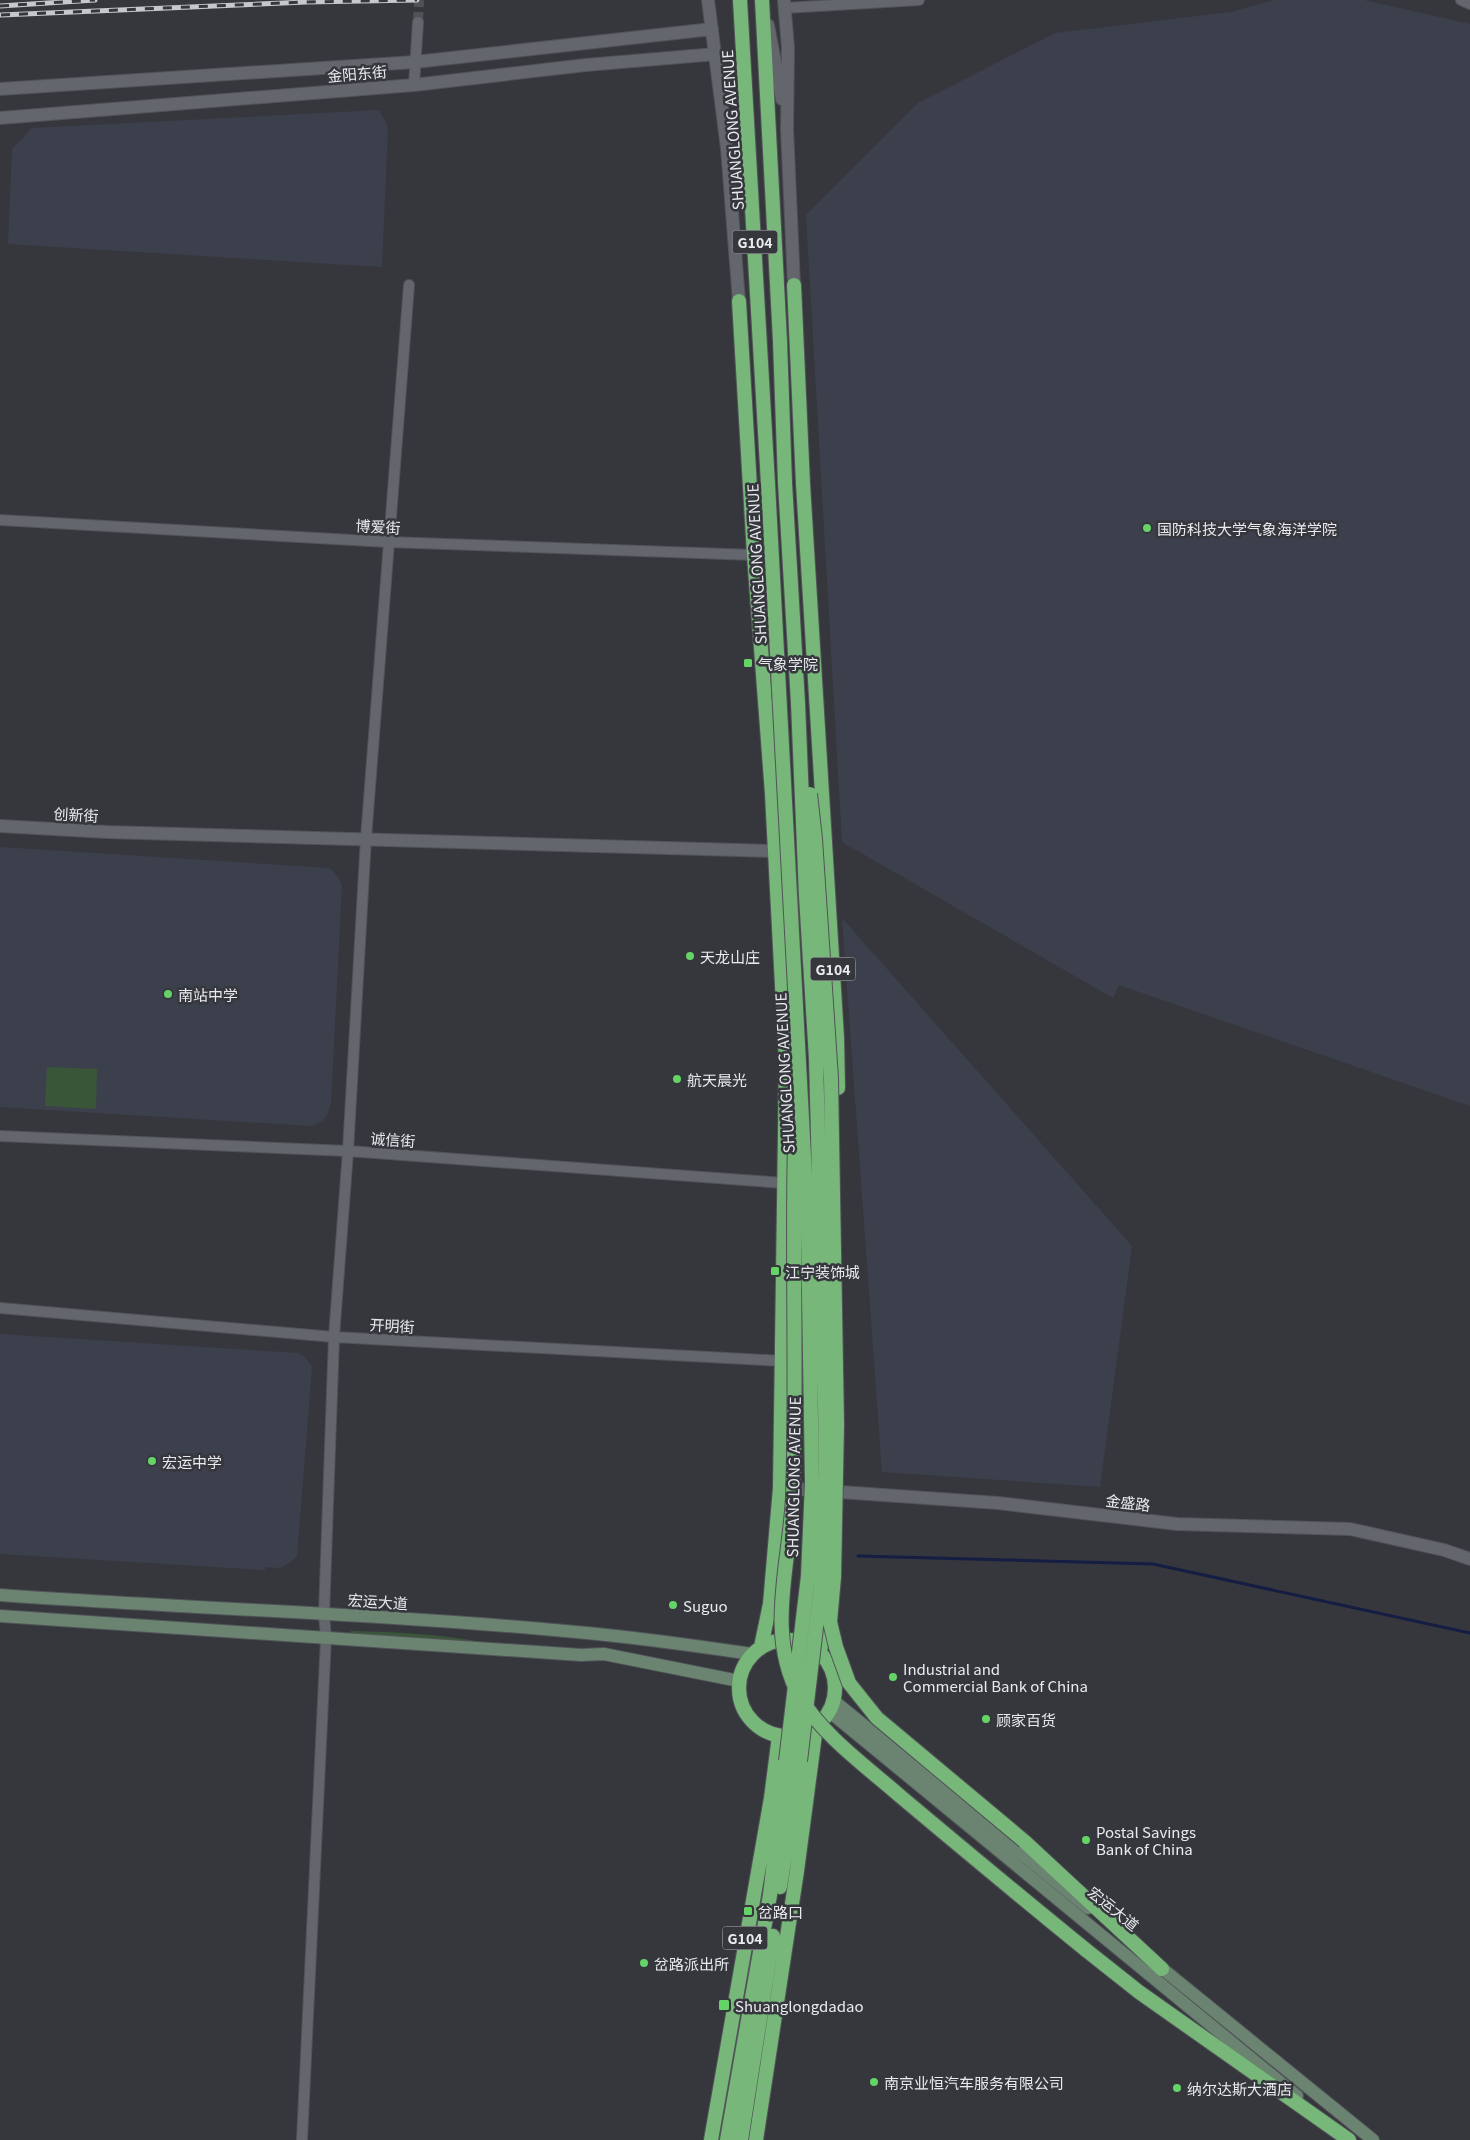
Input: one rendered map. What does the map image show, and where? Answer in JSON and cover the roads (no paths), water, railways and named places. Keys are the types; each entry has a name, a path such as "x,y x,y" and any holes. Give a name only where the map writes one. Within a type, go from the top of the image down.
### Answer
{"highway":[{"name":"SHUANGLONG AVENUE","path":"728,2140 770,1896 808,1576 812,1474 808,1231 800,1060 740,0"},
{"name":"SHUANGLONG AVENUE","path":"741,2140 801,1752 821,1586 826,1476 816,1069 785,483 763,0"},
{"name":"G104","path":"794,285 804,494 837,1038 841,1318 841,1493 820,1652"},
{"name":"SHUANGLONG AVENUE","path":"738,301 775,851 786,1062 780,1488 770,1604 757,1650"},
{"path":"798,703 816,839 830,1078 837,1424 834,1578 830,1622 836,1647 849,1683 877,1718 1024,1841 1162,1969"},
{"path":"800,1060 795,1145 793,1498 782,1598 782,1634 787,1667 800,1698 827,1732 981,1865 1086,1950 1139,1992 1349,2140"},
{"path":"791,1640 807,1644 820,1652 829,1663 834,1676 836,1691 832,1707 816,1727 805,1734 779,1736 766,1732 754,1723 744,1711 739,1697 739,1681 743,1666 757,1650 776,1641 791,1640"},
{"name":"G104","path":"756,2140 796,1881 816,1727"},
{"name":"G104","path":"711,2140 769,1808 779,1736"}],"main road":[{"name":"宏运大道","path":"0,1595 105,1603 324,1614 586,1633 757,1650"},
{"path":"0,1616 581,1655 604,1654 739,1681"},
{"name":"宏运大道","path":"832,1707 1374,2140"},
{"name":"宏运大道","path":"832,1707 1349,2140"}],"street":[{"path":"708,0 728,157 738,301"},
{"path":"763,0 787,129"},
{"path":"794,285 787,129 788,48 784,4 919,0"},
{"path":"1460,0 1470,4"},
{"path":"414,85 418,22"},
{"name":"金阳东街","path":"0,89 415,62 712,29"},
{"name":"金阳东街","path":"0,118 414,85 586,65 716,54"},
{"path":"302,2140 326,1638 324,1614 334,1337 348,1151 366,838 409,286"},
{"name":"博爱街","path":"0,520 388,542 754,555"},
{"name":"创新街","path":"0,826 150,833 775,851"},
{"name":"诚信街","path":"0,1136 348,1151 784,1184"},
{"name":"开明街","path":"0,1308 334,1337 783,1361"},
{"name":"金盛路","path":"780,1488 998,1503 1177,1524 1350,1529 1444,1550 1470,1559"}],"waterway":[{"path":"858,1556 1153,1564 1470,1633"}],"tunnel":[{"path":"418,22 419,0"}],"railway":[{"path":"0,6 95,0"},
{"path":"1,15 306,2 417,0"}],"place":[{"name":"国防科技大学气象海洋学院","path":"1147,528"},
{"name":"气象学院","path":"748,663"},
{"name":"天龙山庄","path":"690,956"},
{"name":"南站中学","path":"168,994"},
{"name":"航天晨光","path":"677,1079"},
{"name":"江宁装饰城","path":"775,1271"},
{"name":"宏运中学","path":"152,1461"},
{"name":"Suguo","path":"673,1605"},
{"name":"Industrial and Commercial Bank of China","path":"893,1677"},
{"name":"顾家百货","path":"986,1719"},
{"name":"Postal Savings Bank of China","path":"1086,1840"},
{"name":"岔路口","path":"748,1911"},
{"name":"岔路派出所","path":"644,1963"},
{"name":"Shuanglongdadao","path":"724,2005"},
{"name":"南京业恒汽车服务有限公司","path":"874,2082"},
{"name":"纳尔达斯大酒店","path":"1177,2088"}]}
